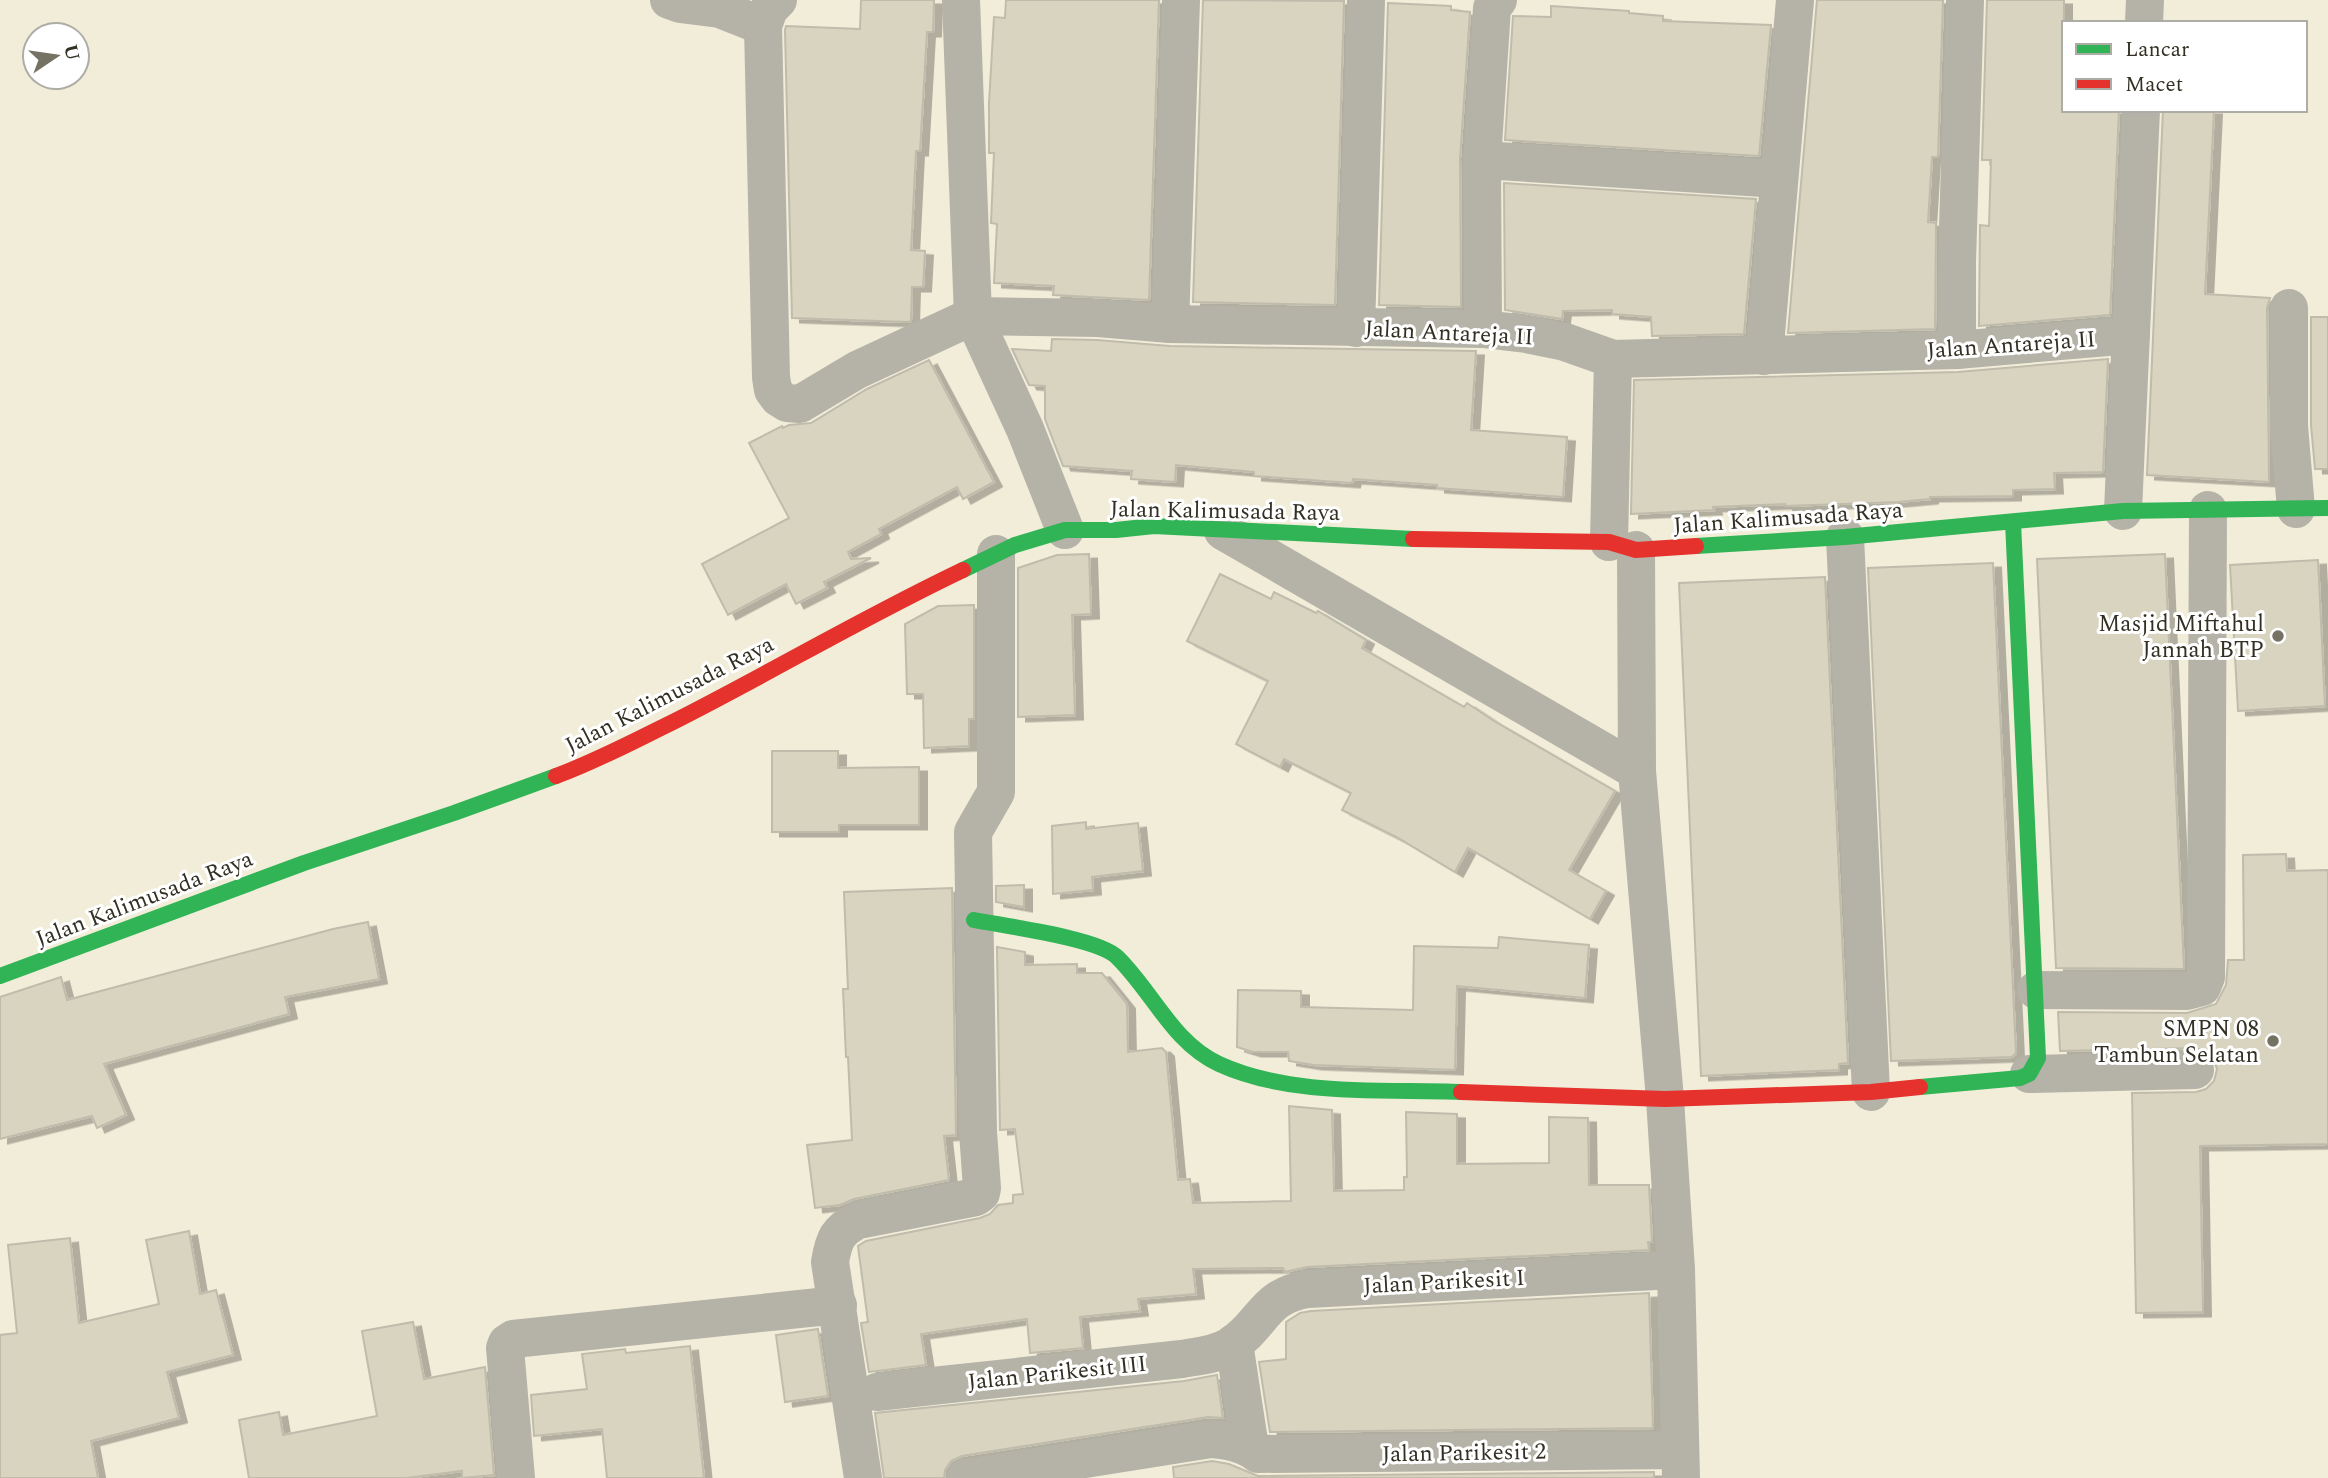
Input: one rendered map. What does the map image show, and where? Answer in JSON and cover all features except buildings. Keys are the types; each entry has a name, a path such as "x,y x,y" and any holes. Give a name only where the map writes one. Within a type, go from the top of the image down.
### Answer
{"street":[{"path":"669,0 680,4 771,13 771,377 773,390 779,398 787,403 800,404 857,370 973,316"},
{"path":"961,0 973,316 1025,429 1065,530"},
{"path":"1170,324 1181,0"},
{"path":"1356,328 1366,0"},
{"path":"1483,329 1482,160 1492,8 1498,0"},
{"path":"1764,356 1795,0"},
{"path":"1958,350 1957,261 1965,0"},
{"path":"2144,21 2146,0"},
{"path":"2123,511 2141,112"},
{"path":"1482,160 1779,179"},
{"path":"2289,308 2289,426 2312,508"},
{"name":"Jalan Antareja II","path":"973,316 1098,318 1170,324 1483,329 1564,342 1612,359 1958,350 2131,335"},
{"path":"1612,359 1637,771 1665,1099 1676,1270 1681,1464"},
{"name":"Jalan Kalimusada Raya","path":"0,976 304,863 454,813 593,761 720,698 923,589 1015,545 1065,530 1116,530 1154,526 1623,546 1845,537 2123,511 2312,508"},
{"path":"2036,990 2187,991 2202,987 2206,977 2208,510"},
{"path":"2013,522 2038,1058 2029,1074"},
{"path":"1223,531 1637,771"},
{"path":"1845,537 1871,1092"},
{"path":"863,1478 831,1262 834,1243 843,1228 858,1220 976,1197 981,1193 973,832 996,792 996,554"},
{"path":"974,920 1092,943 1115,955 1177,1032 1197,1051 1220,1063 1268,1080 1312,1087 1665,1099 1871,1092 2020,1078 2029,1074 2195,1070"},
{"name":"Jalan Parikesit I","path":"1234,1343 1278,1298 1291,1292 1530,1276 1676,1270"},
{"path":"516,1478 505,1348 513,1339 838,1305"},
{"path":"1234,1343 1250,1448"},
{"name":"Jalan Parikesit III","path":"877,1392 1182,1359 1217,1353 1234,1343"},
{"name":"Jalan Parikesit 2","path":"965,1478 1211,1439 1226,1440 1250,1448 1258,1454 1681,1464"}],"traffic: fast":[{"path":"1696,546 1845,537 2123,511 2328,508"},
{"path":"1920,1087 2020,1078 2029,1074 2038,1058 2013,522"},
{"path":"963,570 1015,545 1065,530 1116,530 1154,526 1413,539"},
{"path":"0,976 304,863 556,776"},
{"path":"974,920 1027,929 1107,950 1130,971 1188,1043 1219,1064 1247,1075 1307,1087 1461,1092"}],"traffic: jam":[{"path":"1413,539 1609,542 1636,550 1696,546"},
{"path":"556,776 673,722 963,570"},
{"path":"1461,1092 1665,1099 1871,1092 1920,1087"}],"place":[{"name":"Masjid Miftahul Jannah BTP","path":"2278,636"},
{"name":"SMPN 08 Tambun Selatan","path":"2273,1041"}]}
